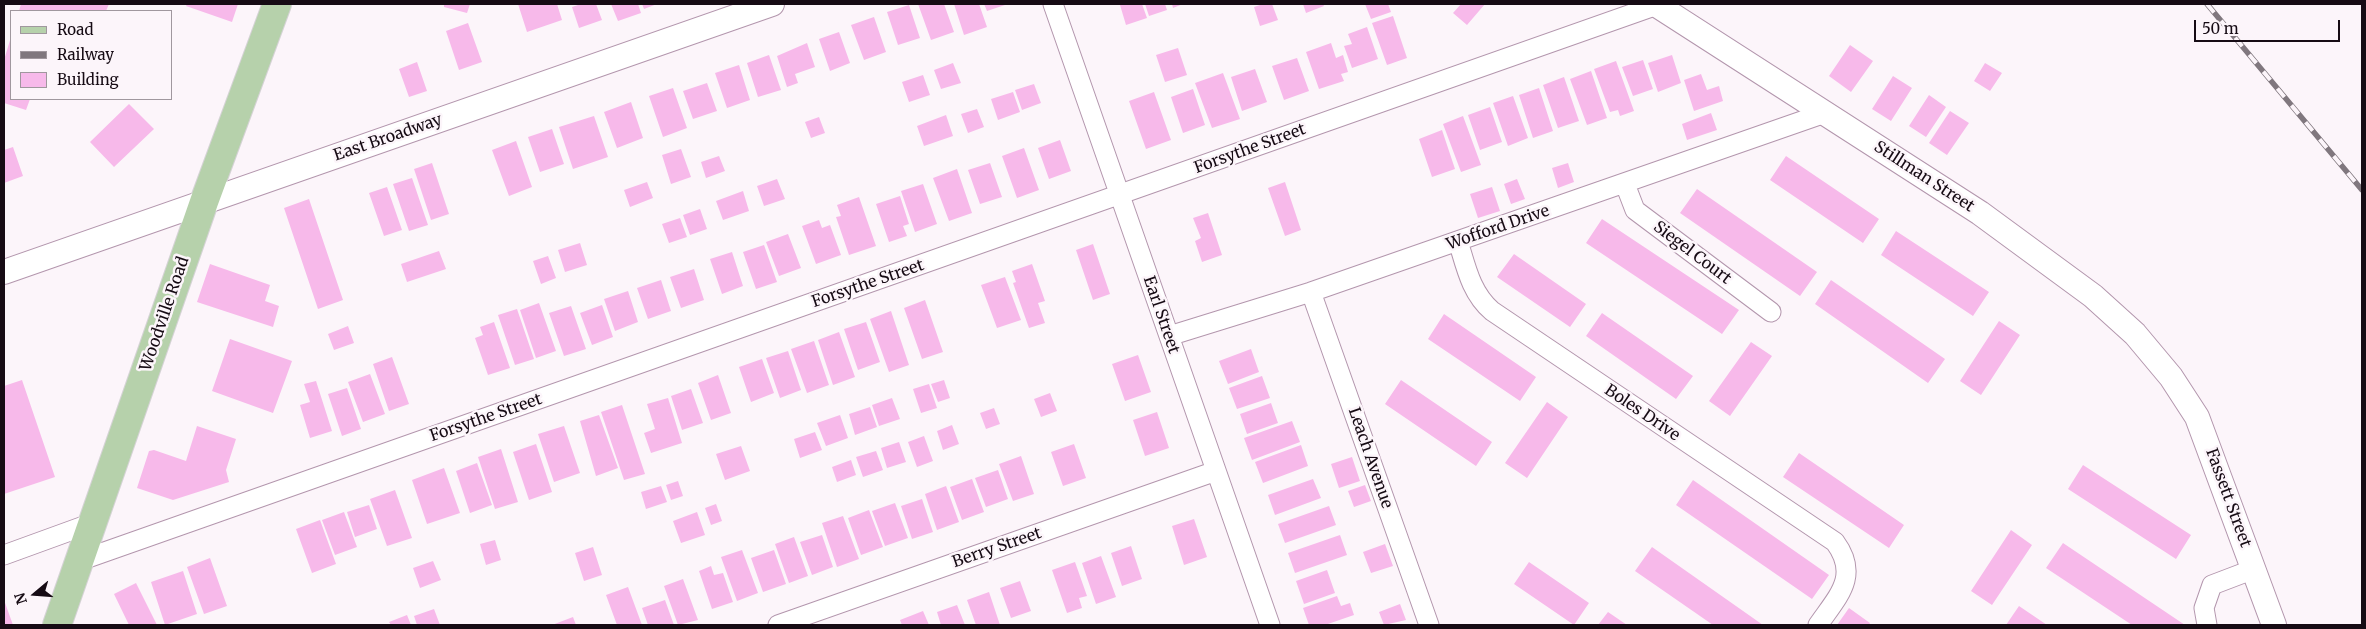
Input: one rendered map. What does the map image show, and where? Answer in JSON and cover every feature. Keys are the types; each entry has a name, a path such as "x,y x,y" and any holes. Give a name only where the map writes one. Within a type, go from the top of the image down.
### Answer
{"main road":[{"name":"Woodville Road","path":"57,625 204,202 277,4"}],"street":[{"name":"Earl Street","path":"1053,4 1270,625"},
{"name":"Forsythe Street","path":"79,561 1119,196 1656,4"},
{"name":"Stillman Street","path":"1656,4 1980,213 2093,296 2135,334 2171,377"},
{"name":"East Broadway","path":"4,272 760,6"},
{"name":"Wofford Drive","path":"1169,336 1311,292 1825,113"},
{"name":"Siegel Court","path":"1624,184 1635,210 1772,312"},
{"name":"Boles Drive","path":"1458,241 1472,286 1480,301 1492,311 1835,542 1844,555 1848,567 1847,578 1818,625"},
{"name":"Leach Avenue","path":"1311,292 1429,625"},
{"name":"Fassett Street","path":"2171,377 2197,417 2274,625"},
{"name":"Berry Street","path":"778,625 1216,471"},
{"path":"4,555 92,524"},
{"path":"2207,625 2204,608 2212,585 2254,569"}],"building":[{"path":"21,4 109,4 106,10 19,10"},
{"path":"187,4 238,4 232,22 186,6"},
{"path":"444,4 470,4 467,13 444,7"},
{"path":"518,4 557,4 562,20 527,32"},
{"path":"581,4 596,4 602,20 579,28 572,7"},
{"path":"611,4 638,4 641,13 618,21"},
{"path":"642,4 657,4 644,9"},
{"path":"918,4 944,4 954,32 931,40"},
{"path":"954,4 979,4 987,27 964,35"},
{"path":"984,4 1008,4 987,11"},
{"path":"1142,4 1147,18 1126,25 1120,5"},
{"path":"1145,4 1165,4 1167,10 1149,16"},
{"path":"1172,4 1183,4 1173,8"},
{"path":"1272,4 1278,20 1260,26 1254,7"},
{"path":"1303,4 1323,4 1324,6 1306,13"},
{"path":"1365,4 1388,4 1391,12 1371,19"},
{"path":"1461,4 1485,4 1467,25 1453,13"},
{"path":"909,5 920,38 898,45 887,12"},
{"path":"1393,16 1407,58 1387,65 1372,23"},
{"path":"874,17 886,52 864,60 851,25"},
{"path":"468,23 482,62 459,70 446,31"},
{"path":"1367,27 1378,59 1352,68 1344,46 1352,44 1348,34"},
{"path":"839,32 850,63 830,71 819,39"},
{"path":"10,40 10,100 30,100 26,110 4,103 4,60"},
{"path":"807,43 815,67 795,74 798,83 787,87 777,56"},
{"path":"1331,43 1336,58 1343,55 1348,72 1341,74 1344,81 1319,89 1306,52"},
{"path":"1850,45 1873,61 1851,92 1829,76"},
{"path":"1178,48 1187,75 1165,82 1156,55"},
{"path":"769,55 781,90 758,97 747,63"},
{"path":"1672,55 1681,83 1658,92 1648,63"},
{"path":"1297,58 1309,91 1284,100 1272,66"},
{"path":"1643,60 1653,89 1633,96 1622,67"},
{"path":"1616,61 1634,111 1620,116 1618,110 1610,112 1594,69"},
{"path":"417,62 427,91 409,97 399,69"},
{"path":"953,63 961,83 941,89 934,70"},
{"path":"1985,63 2002,73 1990,91 1974,81"},
{"path":"739,65 750,100 727,108 715,73"},
{"path":"1255,69 1267,102 1242,111 1231,77"},
{"path":"1591,71 1607,118 1587,125 1570,79"},
{"path":"1223,73 1240,119 1212,128 1195,83"},
{"path":"1701,74 1707,90 1719,86 1723,101 1694,111 1684,80"},
{"path":"923,75 930,95 909,102 902,82"},
{"path":"1893,76 1912,88 1891,121 1872,109"},
{"path":"1564,77 1579,121 1558,128 1543,85"},
{"path":"707,83 717,111 693,119 683,91"},
{"path":"1034,84 1041,103 1022,110 1015,90"},
{"path":"673,88 687,128 663,137 649,96"},
{"path":"1539,88 1553,131 1533,138 1519,95"},
{"path":"1193,89 1205,125 1183,133 1171,97"},
{"path":"1013,92 1020,112 998,120 991,99"},
{"path":"1154,92 1171,140 1146,149 1129,101"},
{"path":"1929,95 1946,107 1926,137 1909,126"},
{"path":"1513,96 1528,138 1508,146 1493,103"},
{"path":"631,102 643,138 617,148 604,112"},
{"path":"129,104 154,129 114,167 90,142"},
{"path":"1490,107 1502,142 1480,150 1468,115"},
{"path":"977,109 984,127 968,133 961,114"},
{"path":"1950,111 1969,123 1947,155 1929,143"},
{"path":"1711,113 1717,130 1687,140 1682,124"},
{"path":"946,115 953,136 924,146 917,126"},
{"path":"594,116 608,157 573,169 559,127"},
{"path":"1463,116 1481,165 1461,172 1443,124"},
{"path":"819,117 825,133 811,138 805,122"},
{"path":"552,129 564,164 540,172 528,137"},
{"path":"1442,130 1455,169 1432,177 1419,139"},
{"path":"1060,140 1071,171 1049,179 1038,148"},
{"path":"516,141 532,187 509,196 492,150"},
{"path":"13,147 23,176 4,183 4,150"},
{"path":"1024,148 1039,190 1017,198 1002,156"},
{"path":"681,149 691,177 671,184 662,155"},
{"path":"719,156 725,171 706,178 701,162"},
{"path":"1786,156 1879,219 1863,243 1770,180"},
{"path":"432,163 449,214 431,220 414,169"},
{"path":"990,163 1002,197 980,204 968,170"},
{"path":"1568,163 1574,182 1558,188 1552,168"},
{"path":"957,169 972,213 949,221 933,178"},
{"path":"412,178 428,225 409,231 393,184"},
{"path":"777,179 785,199 764,206 757,186"},
{"path":"1517,179 1525,199 1511,204 1504,184"},
{"path":"647,182 653,198 630,207 624,190"},
{"path":"1285,182 1301,230 1285,236 1268,188"},
{"path":"923,184 937,224 915,232 901,191"},
{"path":"387,187 402,230 384,236 369,193"},
{"path":"1492,187 1500,211 1478,218 1470,194"},
{"path":"1697,189 1817,272 1800,296 1680,213"},
{"path":"743,191 749,211 723,220 716,201"},
{"path":"900,196 909,224 903,226 907,236 889,242 876,204"},
{"path":"859,197 876,246 849,255 836,217 841,216 837,205"},
{"path":"309,199 343,300 318,309 284,208"},
{"path":"700,209 707,229 690,235 683,215"},
{"path":"1208,213 1222,255 1202,262 1195,241 1201,238 1193,218"},
{"path":"680,218 687,237 669,243 662,224"},
{"path":"1602,219 1739,310 1722,334 1586,243"},
{"path":"819,220 822,228 830,225 841,255 816,264 802,226"},
{"path":"1896,231 1989,292 1973,316 1881,255"},
{"path":"788,234 801,268 779,276 766,242"},
{"path":"580,243 587,265 565,272 558,250"},
{"path":"1093,244 1110,294 1093,300 1076,250"},
{"path":"764,245 777,282 756,289 743,252"},
{"path":"439,251 446,269 407,282 401,264"},
{"path":"732,252 743,286 722,294 710,259"},
{"path":"1514,254 1586,304 1570,327 1497,277"},
{"path":"548,256 556,278 541,284 533,261"},
{"path":"210,264 270,285 265,301 279,306 273,327 197,302"},
{"path":"1032,264 1045,301 1038,303 1045,323 1029,328 1013,283 1016,282 1012,271"},
{"path":"694,269 704,300 681,308 670,277"},
{"path":"1005,277 1021,320 997,328 981,285"},
{"path":"661,280 671,311 648,319 637,288"},
{"path":"1831,280 1945,359 1928,383 1815,304"},
{"path":"628,291 638,322 615,331 604,299"},
{"path":"925,300 943,352 922,359 904,308"},
{"path":"539,303 556,351 536,358 520,310"},
{"path":"602,305 613,337 592,345 580,313"},
{"path":"571,306 586,349 564,356 549,313"},
{"path":"517,309 534,359 515,365 498,315"},
{"path":"891,311 909,365 889,372 870,319"},
{"path":"1602,313 1693,376 1676,399 1586,336"},
{"path":"1444,314 1536,377 1520,401 1428,339"},
{"path":"1999,321 2020,335 1981,395 1960,381"},
{"path":"494,322 510,368 488,375 475,338 483,335 480,327"},
{"path":"866,322 880,362 858,370 844,329"},
{"path":"348,326 354,343 334,350 328,334"},
{"path":"839,332 855,377 833,385 818,340"},
{"path":"230,339 292,361 273,413 212,391"},
{"path":"814,341 829,385 807,393 791,349"},
{"path":"1751,342 1772,356 1730,416 1709,401"},
{"path":"1251,349 1259,372 1228,384 1219,361"},
{"path":"788,351 801,390 780,398 766,358"},
{"path":"1138,355 1151,392 1125,401 1112,364"},
{"path":"392,357 409,404 389,411 373,364"},
{"path":"762,359 774,393 751,402 739,367"},
{"path":"370,374 385,414 363,422 348,382"},
{"path":"718,375 731,413 711,420 698,383"},
{"path":"1262,376 1270,398 1237,409 1229,388"},
{"path":"22,380 55,477 4,494 4,386"},
{"path":"944,380 950,398 938,402 931,384"},
{"path":"1401,380 1492,442 1476,466 1385,404"},
{"path":"316,381 332,431 310,438 300,405 310,402 304,384"},
{"path":"929,384 937,408 921,413 913,389"},
{"path":"347,388 361,429 342,436 328,394"},
{"path":"691,389 703,423 682,430 671,396"},
{"path":"1050,393 1057,411 1041,417 1034,399"},
{"path":"668,398 682,443 651,453 644,433 655,429 647,404"},
{"path":"892,398 900,419 879,426 872,405"},
{"path":"1547,402 1568,417 1527,478 1505,463"},
{"path":"1271,403 1278,423 1247,434 1240,414"},
{"path":"622,405 645,474 624,480 601,412"},
{"path":"870,407 877,427 855,435 849,414"},
{"path":"994,408 1000,424 986,429 980,413"},
{"path":"1157,412 1169,448 1145,456 1133,420"},
{"path":"599,415 618,468 596,476 580,421"},
{"path":"840,415 848,438 826,446 817,423"},
{"path":"1292,421 1300,442 1252,460 1244,438"},
{"path":"952,425 959,444 943,450 937,431"},
{"path":"197,426 236,439 226,470 229,482 173,500 137,488 149,451 154,450 186,461"},
{"path":"564,426 580,473 554,482 538,434"},
{"path":"815,432 822,450 800,458 794,439"},
{"path":"924,436 933,461 917,467 908,442"},
{"path":"899,442 906,462 887,468 881,448"},
{"path":"536,444 552,492 529,500 513,452"},
{"path":"1074,444 1086,478 1063,486 1051,452"},
{"path":"1301,445 1308,466 1263,483 1255,462"},
{"path":"741,446 750,471 725,480 716,454"},
{"path":"501,449 518,502 495,509 478,457"},
{"path":"876,451 883,470 863,477 856,457"},
{"path":"1799,453 1904,525 1889,548 1783,477"},
{"path":"1021,456 1034,494 1013,501 999,464"},
{"path":"1352,457 1360,481 1339,488 1331,464"},
{"path":"851,460 856,475 837,482 832,467"},
{"path":"477,463 492,505 470,513 456,471"},
{"path":"2083,465 2191,535 2176,559 2068,489"},
{"path":"444,468 460,513 427,524 412,480"},
{"path":"998,470 1008,499 986,507 975,478"},
{"path":"972,479 984,512 962,520 950,487"},
{"path":"1313,479 1321,498 1275,515 1268,495"},
{"path":"1693,480 1829,575 1812,599 1676,505"},
{"path":"678,481 683,496 671,500 666,485"},
{"path":"1365,485 1371,501 1354,507 1348,491"},
{"path":"661,486 667,502 646,509 641,492"},
{"path":"946,486 959,522 937,530 925,494"},
{"path":"395,490 412,538 387,546 370,499"},
{"path":"922,499 933,532 912,539 901,506"},
{"path":"895,503 908,538 885,546 872,511"},
{"path":"716,504 722,521 711,525 705,508"},
{"path":"369,505 377,529 355,537 347,512"},
{"path":"1329,506 1336,525 1285,543 1278,524"},
{"path":"869,510 883,547 861,555 848,518"},
{"path":"344,512 357,547 335,555 322,520"},
{"path":"697,512 705,535 681,543 673,521"},
{"path":"843,516 859,559 837,567 822,523"},
{"path":"1194,519 1207,557 1184,565 1172,526"},
{"path":"320,520 336,564 312,573 296,529"},
{"path":"2011,530 2032,545 1992,605 1971,591"},
{"path":"822,535 833,567 812,575 800,542"},
{"path":"1340,535 1347,555 1295,573 1288,553"},
{"path":"794,537 808,576 789,583 775,544"},
{"path":"495,540 501,560 486,565 480,544"},
{"path":"2063,543 2185,625 2132,625 2046,568"},
{"path":"1385,544 1393,566 1371,573 1363,552"},
{"path":"1131,546 1142,579 1122,586 1111,553"},
{"path":"593,547 602,575 584,581 575,553"},
{"path":"1652,547 1763,625 1713,625 1635,571"},
{"path":"742,550 758,593 737,601 721,557"},
{"path":"774,550 786,584 763,592 751,558"},
{"path":"1101,556 1116,597 1096,604 1082,563"},
{"path":"210,558 227,606 204,614 187,567"},
{"path":"433,561 441,580 420,588 413,568"},
{"path":"1075,562 1087,596 1079,598 1082,608 1067,613 1052,570"},
{"path":"1529,562 1589,603 1574,625 1514,584"},
{"path":"711,566 714,575 723,573 733,602 712,609 699,571"},
{"path":"1327,570 1335,593 1304,604 1296,581"},
{"path":"183,571 197,614 165,625 151,582"},
{"path":"683,579 698,620 678,625 664,586"},
{"path":"1020,581 1031,611 1011,618 1000,588"},
{"path":"136,583 157,625 129,625 114,594"},
{"path":"628,587 642,625 617,625 606,595"},
{"path":"989,592 1000,625 976,625 967,600"},
{"path":"1337,596 1341,606 1350,603 1354,615 1325,625 1309,625 1303,608"},
{"path":"4,600 13,625 4,625"},
{"path":"665,600 674,625 648,625 642,608"},
{"path":"1400,604 1406,620 1384,625 1379,612"},
{"path":"957,605 965,625 941,625 937,612"},
{"path":"2019,606 2047,625 2006,625"},
{"path":"1849,608 1870,623 1869,625 1837,625"},
{"path":"434,609 440,625 417,625 414,616"},
{"path":"923,611 929,625 902,625 900,620"},
{"path":"1608,612 1627,625 1598,625"},
{"path":"407,615 411,625 391,625 389,622"},
{"path":"573,617 576,625 552,625"}],"railway":[{"path":"2207,4 2362,190"}]}
